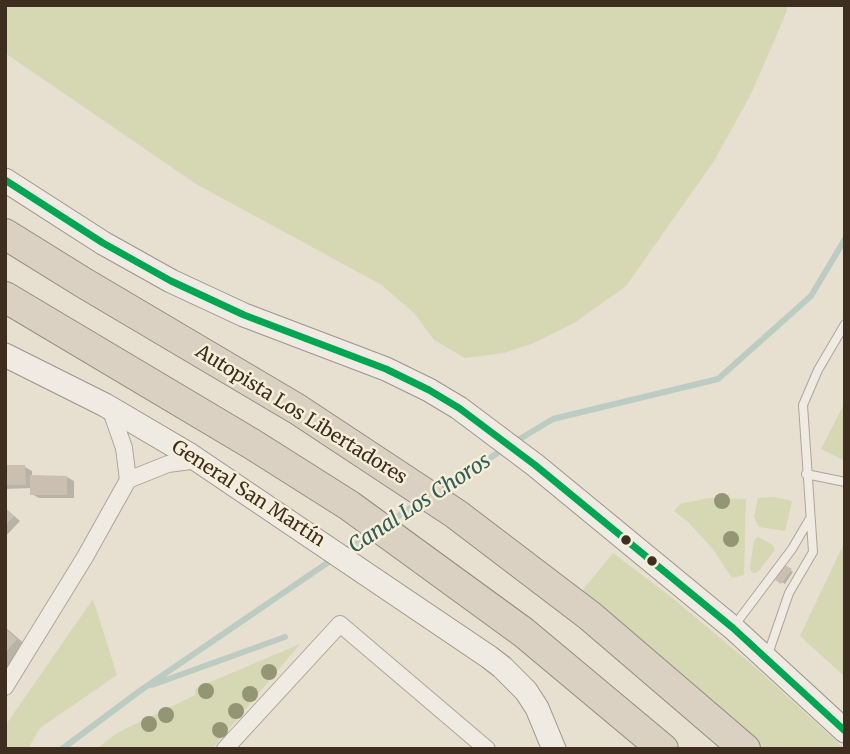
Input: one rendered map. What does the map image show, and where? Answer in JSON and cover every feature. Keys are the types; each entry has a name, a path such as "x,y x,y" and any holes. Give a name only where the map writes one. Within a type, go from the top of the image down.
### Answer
{"highway":[{"name":"Autopista Los Libertadores","path":"5,234 297,409 456,514 590,616 745,749"},
{"path":"5,297 351,506 523,632 663,749"}],"street":[{"path":"5,180 103,243 171,281 244,315 395,373 474,418 733,628 845,731"},
{"name":"General San Martín","path":"5,355 110,408 198,460 489,657 515,678 537,708 554,749"},
{"path":"5,687 85,557 128,480 124,448 110,408"},
{"path":"128,480 168,464 198,460"},
{"path":"225,749 340,624 487,749"}],"lane":[{"path":"766,658 789,593 813,552 803,405 818,370 845,324"},
{"path":"806,474 845,482"},
{"path":"733,628 792,549 809,520"}],"green space":[{"path":"5,5 786,5 787,11 751,94 714,161 626,286 574,323 534,343 504,353 465,358 434,340 414,313 380,284 196,184 5,53"},
{"path":"845,402 845,461 821,449"},
{"path":"774,497 792,501 785,531 759,527 754,517 758,498"},
{"path":"708,498 746,499 744,575 732,578 712,548 674,511 680,504"},
{"path":"758,537 773,545 775,550 758,572 752,573 750,568 754,540"},
{"path":"845,541 845,677 800,636"},
{"path":"613,553 670,596 756,668 845,749 764,749 582,591"},
{"path":"93,599 117,675 40,728 28,749 5,749 5,726"},
{"path":"300,644 212,749 96,749 117,733 195,695 196,688"}],"building":[{"path":"5,465 25,465 26,485 5,485"},
{"path":"30,475 67,476 67,495 30,495"},
{"path":"5,508 14,516 5,526"},
{"path":"785,565 792,569 781,584 775,580"},
{"path":"5,629 17,639 5,653"}],"waterway":[{"name":"Canal Los Choros","path":"513,443 553,419 718,379 811,296 845,239"},
{"name":"Canal Los Choros","path":"436,492 503,449"},
{"name":"Canal Los Choros","path":"389,522 421,501"},
{"name":"Canal Los Choros","path":"342,553 371,534"},
{"name":"Canal Los Choros","path":"62,749 141,690 333,559"},
{"path":"152,685 285,637"}],"transit line":[{"path":"5,180 103,243 171,281 244,315 386,369 459,408 535,465 733,628 845,731"}]}
